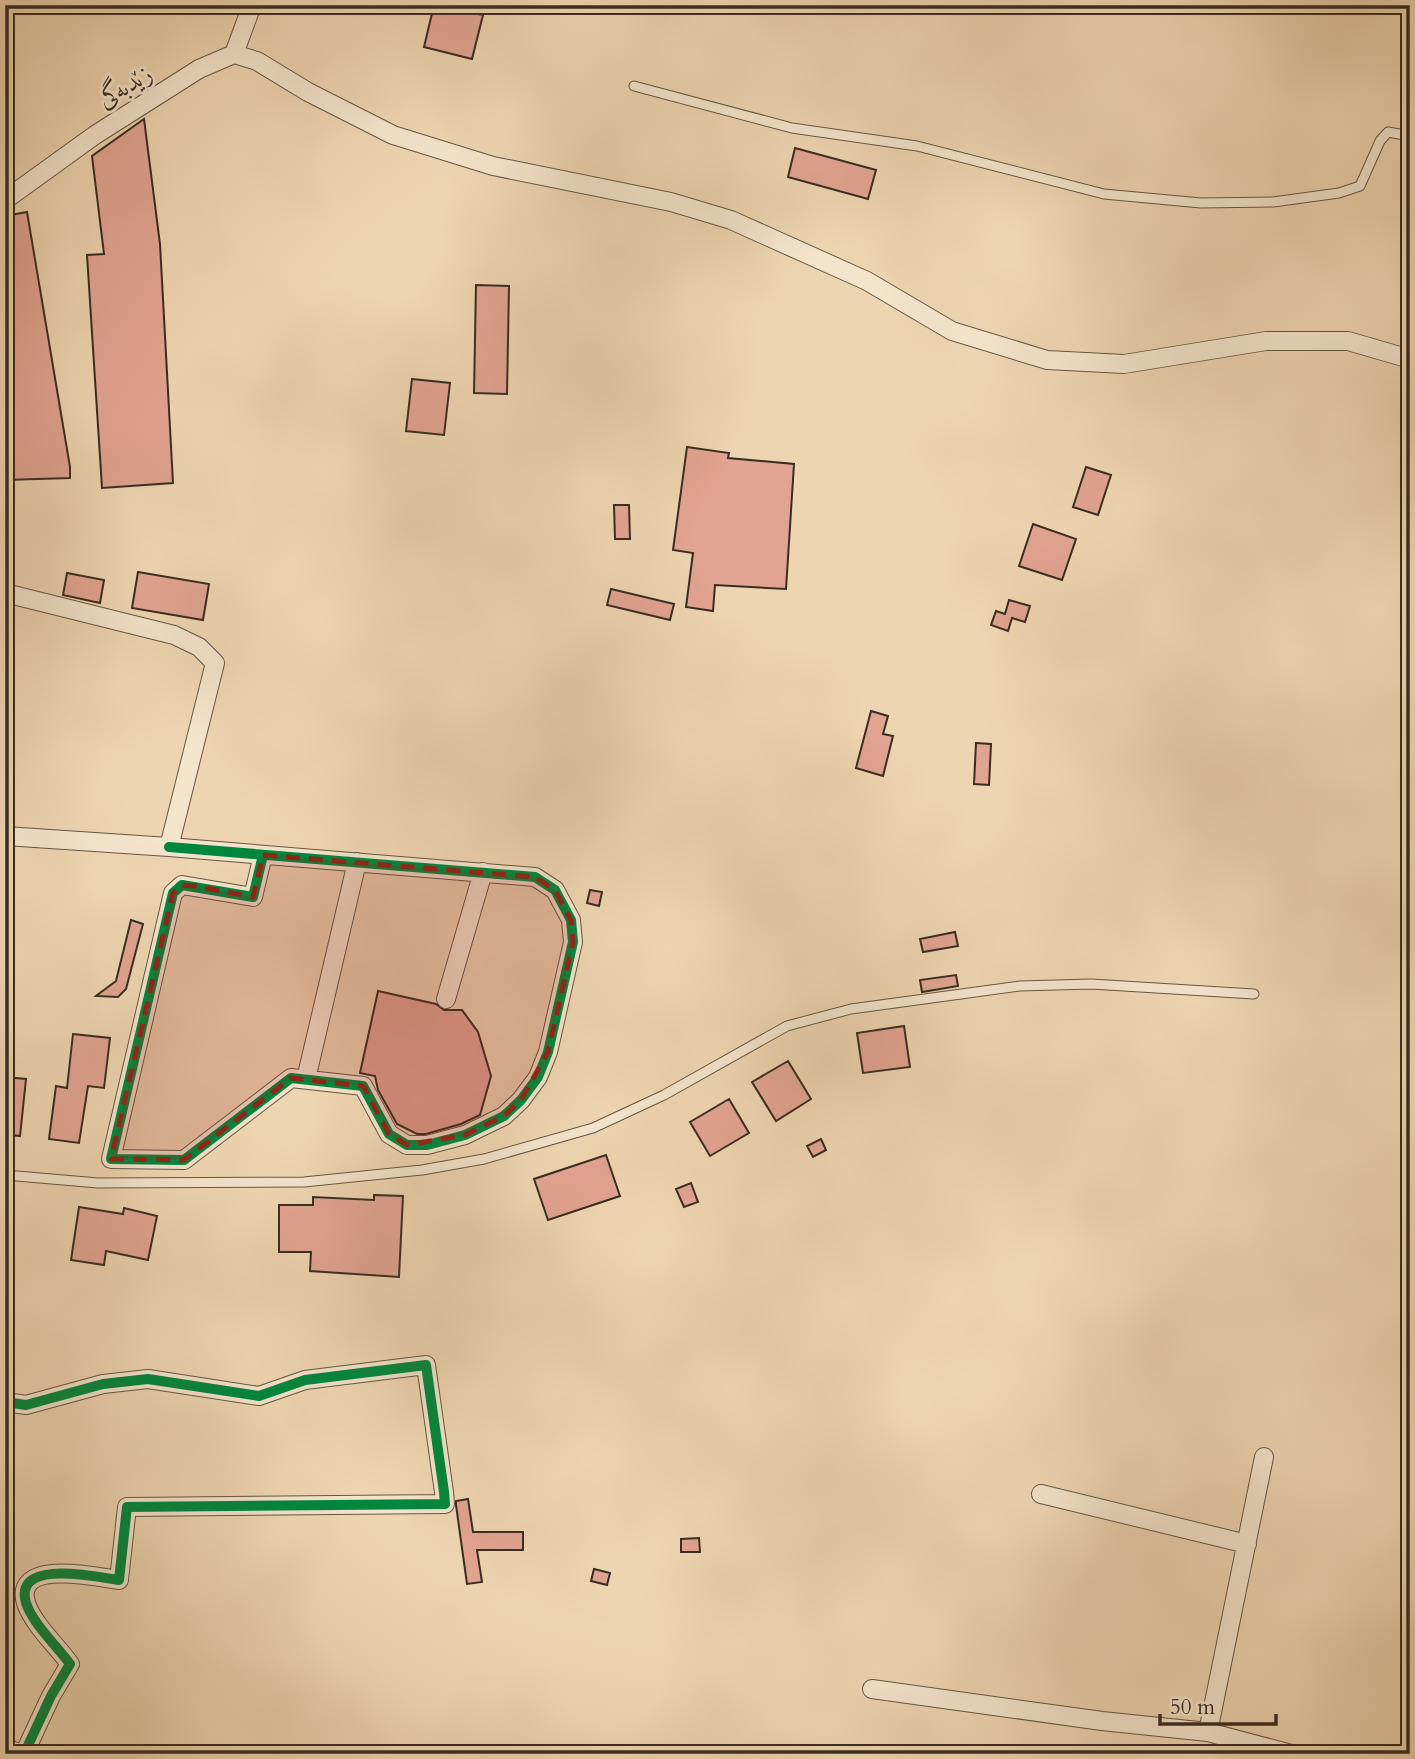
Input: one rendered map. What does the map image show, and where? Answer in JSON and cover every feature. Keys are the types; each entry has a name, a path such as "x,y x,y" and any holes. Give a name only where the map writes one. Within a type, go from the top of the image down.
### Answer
{"street":[{"path":"252,5 234,54 257,61 308,92 393,135 493,166 671,202 731,220 867,281 952,331 1047,360 1124,364 1266,341 1348,341 1410,359"},
{"name":"زێدبەگی","path":"5,200 94,135 199,69 234,54"},
{"path":"5,593 174,635 199,647 215,663 169,847"},
{"path":"5,836 169,847 535,877 555,890 571,920 573,942 548,1052 538,1077 521,1100 504,1116 465,1135 427,1145 407,1144 389,1134 363,1086 291,1078 184,1160 111,1159 173,893 182,885 253,897 263,855"},
{"path":"306,1079 357,862"},
{"path":"446,999 483,872"},
{"path":"5,1402 26,1405 103,1384 148,1379 259,1396 305,1380 426,1365 444,1492 444,1504 127,1507 118,1580 41,1574 30,1581 25,1592 26,1604 70,1664 22,1754 5,1746"},
{"path":"1208,1732 1264,1457"},
{"path":"1041,1494 1247,1544"},
{"path":"872,1689 1102,1721 1208,1732 1291,1754"}],"lane":[{"path":"634,86 792,128 917,146 1104,194 1201,202 1273,202 1339,193 1360,186 1380,141 1388,132 1410,136"},
{"path":"5,1175 98,1183 304,1182 422,1170 484,1159 593,1128 664,1096 787,1026 851,1009 1020,986 1091,984 1254,994"}],"highlighted area":[{"path":"263,855 535,877 555,890 571,920 573,942 548,1052 521,1100 504,1116 465,1135 407,1145 389,1134 363,1086 291,1078 184,1160 111,1159 173,893 182,885 253,897"}],"building":[{"path":"434,5 483,15 472,59 424,47"},
{"path":"144,119 160,244 173,483 102,488 87,255 104,254 92,156"},
{"path":"795,148 876,170 868,199 788,177"},
{"path":"27,212 70,478 5,480 5,216"},
{"path":"476,285 509,286 507,394 474,393"},
{"path":"412,379 450,383 444,435 406,431"},
{"path":"687,447 729,453 728,458 794,464 786,589 715,585 713,611 686,607 693,553 673,550"},
{"path":"1086,467 1111,475 1098,515 1073,507"},
{"path":"614,505 629,505 630,539 615,539"},
{"path":"1033,524 1076,539 1062,580 1019,566"},
{"path":"138,572 209,584 203,620 132,608"},
{"path":"67,573 104,580 100,603 63,595"},
{"path":"611,589 674,604 670,620 607,605"},
{"path":"1009,600 1030,606 1025,622 1012,618 1008,631 991,625 996,611 1005,614"},
{"path":"871,711 888,716 883,734 893,736 883,776 856,768"},
{"path":"976,743 991,744 989,785 974,784"},
{"path":"590,890 602,892 599,906 587,903"},
{"path":"131,920 143,924 126,989 118,997 96,996 116,981"},
{"path":"955,932 958,946 923,952 920,939"},
{"path":"956,975 958,986 922,992 920,980"},
{"path":"378,991 436,1004 444,1010 462,1010 478,1032 491,1076 480,1115 461,1124 426,1134 417,1134 397,1124 378,1090 375,1076 360,1073"},
{"path":"904,1026 910,1067 863,1073 857,1033"},
{"path":"73,1034 110,1038 104,1088 88,1086 79,1143 49,1139 56,1086 67,1088"},
{"path":"788,1061 811,1099 776,1121 752,1082"},
{"path":"5,1077 26,1079 20,1136 5,1134"},
{"path":"729,1099 749,1133 710,1156 690,1122"},
{"path":"821,1139 826,1150 813,1157 807,1146"},
{"path":"606,1155 620,1196 548,1220 534,1179"},
{"path":"691,1183 698,1202 684,1207 676,1189"},
{"path":"374,1195 403,1196 399,1277 310,1271 311,1252 279,1252 279,1205 313,1205 313,1197 374,1200"},
{"path":"79,1207 123,1214 124,1208 157,1216 148,1260 106,1251 104,1265 71,1260"},
{"path":"468,1499 473,1532 523,1532 523,1550 477,1550 482,1582 467,1584 456,1501"},
{"path":"699,1538 700,1552 681,1552 681,1539"},
{"path":"594,1569 610,1573 607,1585 591,1581"}],"cycle path":[{"path":"169,847 535,877 555,890 571,920 573,942 548,1052 538,1077 521,1100 504,1116 465,1135 427,1145 407,1145 389,1134 363,1086 291,1078 184,1160 111,1159 173,893 182,885 253,897 263,855"},
{"path":"5,1402 26,1405 103,1384 148,1379 259,1396 305,1380 426,1365 445,1504 127,1507 119,1580 76,1574 44,1575 32,1580 25,1589 29,1611 70,1664 51,1696 24,1754"}]}
